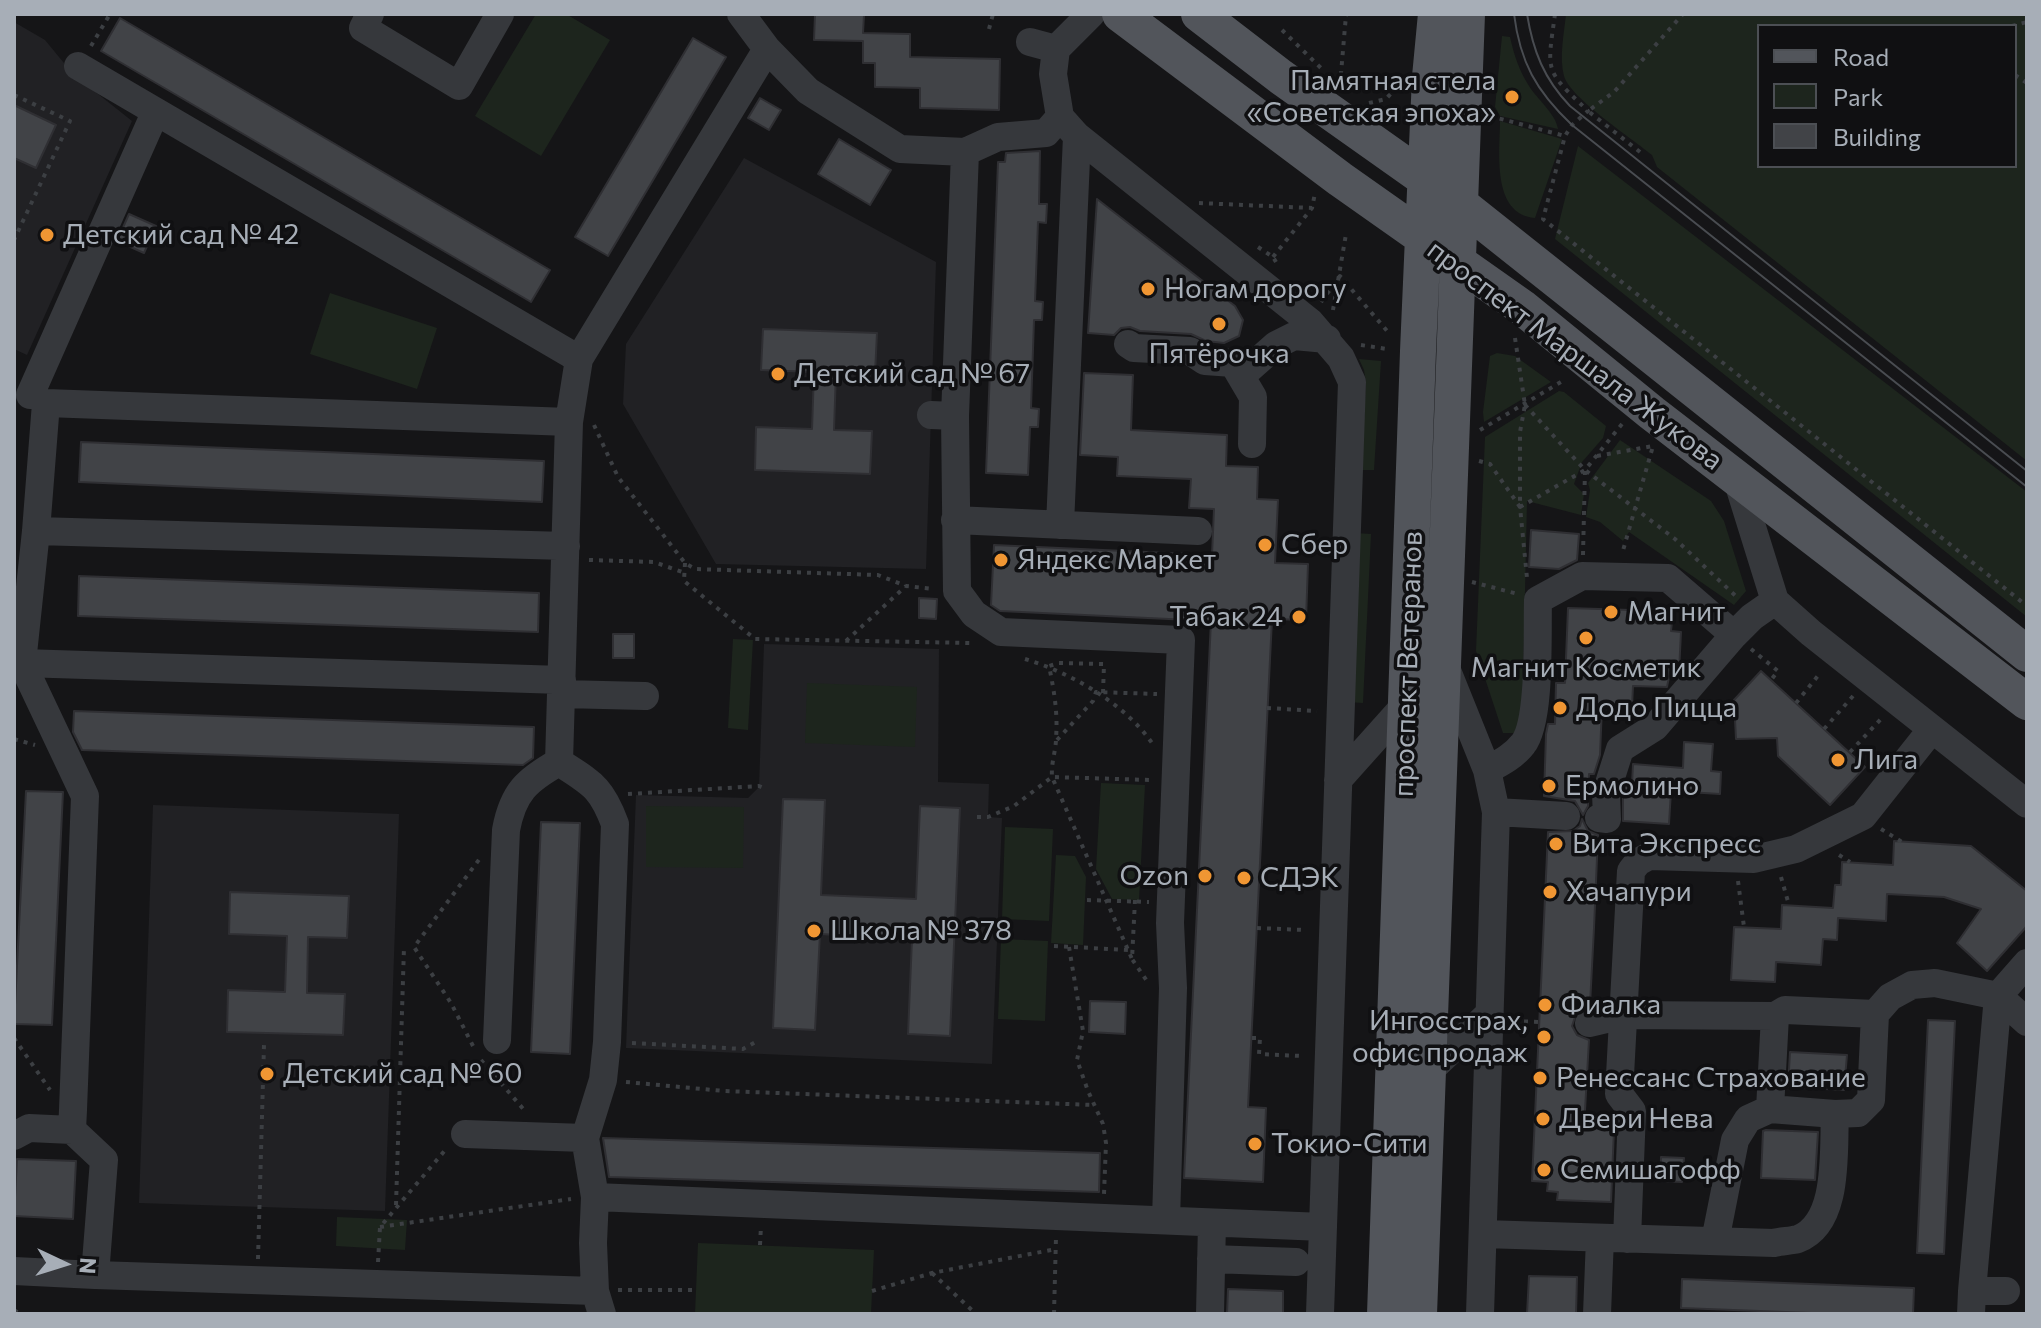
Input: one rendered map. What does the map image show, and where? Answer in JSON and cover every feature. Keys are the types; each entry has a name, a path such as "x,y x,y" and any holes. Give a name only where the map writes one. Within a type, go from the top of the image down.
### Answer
{"main road":[{"name":"проспект Маршала Жукова","path":"1120,14 1422,239 1523,308 1737,479 2027,702"},
{"name":"проспект Маршала Жукова","path":"1199,14 1459,203 2027,654"},
{"name":"проспект Ветеранов","path":"1385,1314 1424,177 1436,14"},
{"name":"проспект Ветеранов","path":"1419,1314 1467,14"}],"street":[{"path":"370,14 363,28 459,86 500,14"},
{"path":"741,14 767,49 808,91 900,149 965,152 998,137 1046,133 1069,126"},
{"path":"1060,525 1069,126 1043,46 1091,14"},
{"path":"559,762 566,553 581,423 579,359 767,49"},
{"path":"78,66 579,359"},
{"path":"95,1275 104,1160 72,1120 85,796 22,663 36,531 30,395 155,113"},
{"path":"1069,126 1307,319 1341,358 1352,382 1320,1314"},
{"path":"965,152 943,415 955,520 957,591 974,614 1001,632 1181,640 1171,905 1173,988 1166,1220"},
{"path":"1241,376 1276,345 1294,336 1327,339"},
{"path":"1128,344 1134,348 1190,351 1205,361 1233,363 1253,397 1252,444"},
{"path":"30,395 581,423"},
{"path":"1737,479 1775,601 2027,804"},
{"path":"955,520 1198,531"},
{"path":"36,531 566,553"},
{"path":"1487,770 1507,759 1525,743 1533,722 1538,600 1582,576 1668,578 1734,635"},
{"path":"1599,818 1607,819 1606,793 1620,749 1655,727 1734,635 1775,601"},
{"path":"22,663 562,687 645,696"},
{"path":"1444,666 1487,770 1496,812 1501,1018 1483,1234 1480,1314"},
{"path":"1338,780 1406,704"},
{"path":"1597,1314 1613,1238 1632,1111 1619,1094 1631,871 1638,862 1649,856 1754,859 1796,849 1863,816 1932,729"},
{"path":"14,1271 378,1284 599,1303 593,1243 595,1197 585,1138 603,1080 607,1042 615,824 606,799 591,782 559,762"},
{"path":"497,1040 509,811 532,777 559,762"},
{"path":"1496,812 1566,816"},
{"path":"2006,1291 1971,1302 1998,996 2027,963"},
{"path":"1715,1241 1735,1140 1748,1119 1770,1109 1858,1113 1871,1100 1875,1014 1890,997 1912,985 1935,983 1998,996 2027,1022"},
{"path":"1589,1023 1623,1015 1775,1016 1785,1010 1875,1014"},
{"path":"1770,1109 1775,1016"},
{"path":"1429,1071 1501,1018"},
{"path":"1483,1234 1774,1243 1800,1238 1821,1223 1831,1194 1835,1114"},
{"path":"14,1136 29,1128 72,1120"},
{"path":"465,1134 585,1138"},
{"path":"595,1197 1323,1227"},
{"path":"1210,1314 1212,1223"},
{"path":"1211,1259 1296,1262"}],"path":[{"path":"78,66 110,14"},
{"path":"989,29 993,14"},
{"path":"1340,87 1348,14"},
{"path":"1555,14 1549,60 1552,74 1588,111 1640,152"},
{"path":"1683,14 1614,92 1572,125 1565,136 1543,219 2027,606"},
{"path":"1282,30 1347,94"},
{"path":"1366,104 1386,99 1405,74"},
{"path":"14,95 70,121 14,240"},
{"path":"1487,115 1565,136"},
{"path":"1249,241 1273,257 1312,208 1316,185 1340,179"},
{"path":"1202,210 1190,203 1312,208"},
{"path":"1327,339 1346,234"},
{"path":"1340,276 1388,332"},
{"path":"1515,338 1525,405 1520,432 1520,507 1528,591 1538,600"},
{"path":"1476,432 1568,378"},
{"path":"1525,405 1585,470 1675,539 1741,601"},
{"path":"581,423 618,477 685,563 695,569 878,575 906,586 957,591"},
{"path":"1520,507 1585,470 1623,423"},
{"path":"1597,456 1653,446 1615,577"},
{"path":"1475,460 1490,464 1520,507"},
{"path":"1582,576 1585,470"},
{"path":"566,553 654,562 685,573"},
{"path":"685,563 684,581 755,639 983,643"},
{"path":"1470,581 1538,600"},
{"path":"845,642 906,586"},
{"path":"1734,635 1778,671 1771,680"},
{"path":"1019,657 1049,666 1096,692 1143,730 1176,778"},
{"path":"1049,666 1059,663 1104,664 1103,693"},
{"path":"1049,666 1056,698 1052,777 1132,959 1151,986 1173,988"},
{"path":"1796,703 1826,667"},
{"path":"1096,692 1180,695"},
{"path":"1056,741 1093,701 1096,692"},
{"path":"1824,729 1857,692"},
{"path":"1267,708 1311,710"},
{"path":"1850,752 1885,714"},
{"path":"977,817 988,817 1014,806 1052,777 1149,782 1155,777 1176,778"},
{"path":"606,799 640,793 759,786 766,789"},
{"path":"414,947 497,834 506,830"},
{"path":"1775,855 1789,905"},
{"path":"1735,859 1744,927"},
{"path":"1087,900 1135,900 1171,905"},
{"path":"1132,959 1135,900"},
{"path":"1257,928 1306,930"},
{"path":"1054,946 1128,950"},
{"path":"396,1205 404,947"},
{"path":"1069,947 1083,1031 1077,1060 1103,1124 1106,1143 1102,1216"},
{"path":"1501,1018 1539,1022"},
{"path":"14,1038 72,1120"},
{"path":"1252,1038 1260,1038 1259,1054 1302,1056"},
{"path":"607,1042 743,1049 759,1040"},
{"path":"258,1280 264,1045"},
{"path":"603,1080 724,1091 1094,1105"},
{"path":"378,1284 380,1227 444,1150 465,1134"},
{"path":"380,1227 595,1197"},
{"path":"1054,1314 1057,1215"},
{"path":"872,1291 932,1273 1056,1249"},
{"path":"932,1273 976,1314"},
{"path":"599,1303 696,1290"},
{"path":"14,1310 20,1314"}],"shaded area":[{"name":"Детский сад № 42","path":"14,22 45,40 73,74 132,121 27,355 14,349"},
{"name":"Детский сад № 67","path":"744,158 936,262 926,569 716,564 623,404 626,344"},
{"name":"Школа № 378","path":"764,644 939,649 938,782 989,784 988,817 1002,818 992,1064 626,1048 636,795 748,798 759,787"},
{"name":"Детский сад № 60","path":"153,805 399,814 385,1211 139,1203"}],"green space":[{"path":"536,14 566,14 610,40 541,156 475,116"},
{"path":"1566,14 2027,14 2027,461 1657,167 1652,155 1603,118 1569,85 1564,76 1562,53"},
{"path":"1502,36 1510,37 1522,74 1554,118 1558,129 1500,116 1495,107"},
{"path":"1500,121 1562,139 1535,218 1521,214 1511,205 1505,193 1499,164"},
{"path":"1578,146 2027,492 2027,617 1555,239"},
{"path":"330,293 437,328 417,389 310,354"},
{"path":"1497,353 1515,356 1551,382 1484,422 1490,356"},
{"path":"1359,359 1381,361 1374,470 1361,470 1366,383"},
{"path":"1559,391 1606,426 1603,438 1582,462 1574,484 1584,494 1581,515 1527,501 1522,725 1517,733 1503,733 1476,651 1485,437"},
{"path":"1620,440 1711,501 1724,521 1746,591 1734,605 1629,532 1623,541 1600,522 1586,517 1590,490 1588,483"},
{"path":"1355,533 1371,534 1363,703 1347,702"},
{"path":"733,639 753,640 748,730 728,728"},
{"path":"807,683 917,687 915,747 805,743"},
{"path":"1101,783 1145,785 1139,900 1112,899 1096,869"},
{"path":"646,806 744,807 743,868 646,867"},
{"path":"1005,827 1053,829 1049,921 1002,919"},
{"path":"1056,855 1075,856 1086,877 1083,945 1051,943"},
{"path":"1001,939 1048,941 1045,1021 998,1019"},
{"path":"337,1217 407,1220 405,1250 336,1246"},
{"path":"698,1243 874,1250 871,1314 695,1314"}],"building":[{"path":"815,14 864,15 863,33 910,34 910,57 1000,59 999,110 920,108 920,88 875,87 875,63 863,63 863,41 814,40"},
{"path":"120,18 550,270 531,302 101,51"},
{"path":"693,38 726,57 608,256 575,237"},
{"path":"760,98 781,110 769,130 748,118"},
{"path":"14,105 56,125 36,168 14,158"},
{"path":"839,139 891,170 870,205 818,174"},
{"path":"1040,151 1039,204 1047,204 1046,223 1038,222 1035,301 1043,302 1042,320 1034,320 1031,408 1039,409 1038,427 1030,427 1028,475 986,473 998,162 1005,162 1006,153"},
{"path":"1097,199 1235,306 1243,320 1239,336 1224,343 1206,341 1191,334 1140,331 1130,327 1121,328 1114,335 1088,333"},
{"path":"129,214 156,226 144,253 117,241"},
{"path":"763,329 877,333 875,374 836,372 834,430 872,431 870,474 755,470 756,427 812,429 814,372 761,370"},
{"path":"1084,373 1133,375 1131,430 1227,435 1226,466 1258,467 1257,499 1278,500 1275,563 1308,564 1306,620 1272,619 1248,1107 1266,1108 1263,1182 1184,1178 1211,621 1000,611 991,605 994,545 1212,555 1214,509 1189,508 1191,479 1117,476 1118,457 1080,455"},
{"path":"81,442 544,461 542,502 79,482"},
{"path":"1531,530 1579,534 1577,560 1559,569 1529,567"},
{"path":"79,576 539,593 538,632 78,616"},
{"path":"919,598 937,599 936,619 919,618"},
{"path":"1568,608 1662,611 1662,621 1672,622 1671,631 1681,632 1679,672 1670,672 1667,687 1633,686 1632,707 1602,706 1600,755 1594,774 1589,774 1588,806 1583,815 1575,801 1544,796 1546,734 1548,724 1555,724 1556,683 1565,683"},
{"path":"613,634 634,634 634,658 613,658"},
{"path":"1761,671 1865,767 1830,805 1778,756 1777,738 1736,739 1734,700"},
{"path":"74,711 534,727 533,758 523,765 82,750 73,732"},
{"path":"1684,742 1713,744 1711,771 1721,772 1720,794 1671,791 1669,824 1623,821 1623,795 1626,785 1632,785 1633,764 1683,768"},
{"path":"26,791 63,792 52,1025 14,1024"},
{"path":"783,799 825,800 821,895 916,899 920,806 960,808 950,1036 908,1034 912,939 820,934 815,1030 773,1028"},
{"path":"1582,819 1588,831 1598,835 1594,928 1590,1005 1577,1011 1572,1026 1577,1035 1589,1040 1584,1128 1614,1129 1611,1202 1557,1200 1558,1192 1547,1191 1548,1182 1532,1181 1548,832 1573,831 1580,826"},
{"path":"541,822 580,823 570,1054 531,1052"},
{"path":"1894,841 1971,846 2027,891 2027,926 1987,971 1957,943 1981,909 1944,897 1887,894 1886,921 1838,918 1837,940 1823,939 1821,965 1776,962 1775,982 1731,980 1734,927 1781,929 1782,905 1833,908 1835,885 1841,885 1842,862 1893,865"},
{"path":"230,892 349,896 347,938 308,937 307,993 345,994 343,1035 227,1032 228,990 285,992 287,936 229,934"},
{"path":"1090,1001 1126,1002 1125,1034 1089,1032"},
{"path":"1928,1020 1955,1021 1944,1254 1917,1253"},
{"path":"1790,1052 1847,1055 1844,1090 1788,1087"},
{"path":"1763,1131 1818,1132 1815,1180 1761,1178"},
{"path":"603,1138 1100,1153 1099,1192 609,1177"},
{"path":"1661,1157 1684,1158 1682,1182 1660,1181"},
{"path":"17,1159 76,1161 73,1219 14,1216"},
{"path":"1529,1276 1577,1277 1576,1314 1527,1314"},
{"path":"1682,1279 1914,1288 1913,1314 1681,1308"},
{"path":"1228,1289 1283,1291 1283,1314 1227,1314"}],"tram line":[{"path":"1514,14 1525,61 1532,75 1539,88 1572,125 2027,487"},
{"path":"1527,14 1541,64 1570,106 2027,471"}],"place":[{"name":"Памятная стела «Советская эпоха»","path":"1512,97"},
{"name":"Детский сад № 42","path":"47,235"},
{"name":"Ногам дорогу","path":"1148,289"},
{"name":"Пятёрочка","path":"1219,324"},
{"name":"Детский сад № 67","path":"778,374"},
{"name":"Сбер","path":"1265,545"},
{"name":"Яндекс Маркет","path":"1001,560"},
{"name":"Магнит","path":"1611,612"},
{"name":"Табак 24","path":"1299,617"},
{"name":"Магнит Косметик","path":"1586,638"},
{"name":"Додо Пицца","path":"1560,708"},
{"name":"Лига","path":"1838,760"},
{"name":"Ермолино","path":"1549,786"},
{"name":"Вита Экспресс","path":"1556,844"},
{"name":"Ozon","path":"1205,876"},
{"name":"СДЭК","path":"1244,878"},
{"name":"Хачапури","path":"1550,892"},
{"name":"Школа № 378","path":"814,931"},
{"name":"Фиалка","path":"1545,1005"},
{"name":"Ингосстрах, офис продаж","path":"1544,1037"},
{"name":"Детский сад № 60","path":"267,1074"},
{"name":"Ренессанс Страхование","path":"1540,1078"},
{"name":"Двери Нева","path":"1543,1119"},
{"name":"Токио-Сити","path":"1255,1144"},
{"name":"Семишагофф","path":"1544,1170"}]}
